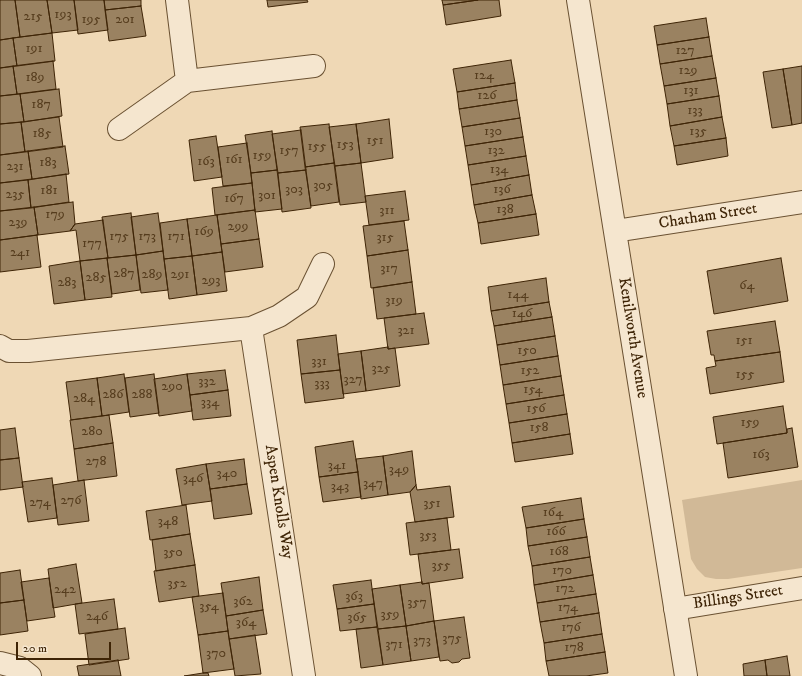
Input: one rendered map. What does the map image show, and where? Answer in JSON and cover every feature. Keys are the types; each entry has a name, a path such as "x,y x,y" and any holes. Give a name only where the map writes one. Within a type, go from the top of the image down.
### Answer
{"street":[{"path":"177,0 187,81"},
{"name":"Kenilworth Avenue","path":"578,0 686,676"},
{"path":"119,129 187,81 314,66"},
{"name":"Chatham Street","path":"615,231 802,202"},
{"path":"0,346 9,351 28,351 251,328 279,316 307,297 323,264"},
{"name":"Aspen Knolls Way","path":"251,328 304,676"},
{"name":"Billings Street","path":"675,609 802,588"},
{"path":"0,664 20,668 30,676"}],"shaded area":[{"path":"802,480 802,568 728,579 705,577 697,569 691,559 682,500"}],"building":[{"path":"0,0 15,0 20,37 0,40"},
{"path":"15,0 47,0 52,33 20,37"},
{"path":"47,0 74,0 78,30 52,33"},
{"path":"74,0 104,0 108,30 78,34"},
{"path":"104,0 141,0 141,6 105,10"},
{"path":"267,0 307,0 308,2 268,7"},
{"path":"442,0 478,0 443,5"},
{"path":"478,0 499,0 501,16 446,25 443,5"},
{"path":"141,6 146,36 109,41 105,10"},
{"path":"706,18 709,37 657,45 654,26"},
{"path":"52,33 55,61 17,66 13,38"},
{"path":"709,37 712,56 660,64 657,45"},
{"path":"13,38 17,66 0,68 0,40"},
{"path":"712,56 716,78 664,86 660,64"},
{"path":"511,60 515,83 457,92 453,69"},
{"path":"53,61 56,89 17,94 13,66"},
{"path":"13,66 17,94 0,96 0,68"},
{"path":"802,66 802,123 792,125 783,69"},
{"path":"783,69 792,125 772,128 763,72"},
{"path":"716,78 719,96 667,104 664,86"},
{"path":"515,83 517,100 459,109 457,92"},
{"path":"59,89 62,116 24,122 20,94"},
{"path":"20,94 24,122 0,124 0,96"},
{"path":"719,96 722,117 670,126 667,104"},
{"path":"517,100 520,118 462,127 459,109"},
{"path":"59,117 63,147 25,152 21,122"},
{"path":"722,117 726,138 674,146 670,126"},
{"path":"520,118 523,137 465,146 462,127"},
{"path":"389,119 393,158 361,163 356,124"},
{"path":"21,122 25,152 0,155 0,124"},
{"path":"329,124 334,163 305,167 300,127"},
{"path":"356,124 361,163 335,166 329,127"},
{"path":"301,130 306,170 278,173 272,134"},
{"path":"272,131 277,170 251,173 245,135"},
{"path":"216,136 222,177 194,181 189,140"},
{"path":"523,137 526,156 468,165 465,146"},
{"path":"726,138 728,156 677,165 674,146"},
{"path":"247,143 252,183 223,186 218,147"},
{"path":"65,146 69,174 32,179 28,151"},
{"path":"28,151 32,179 0,183 0,155"},
{"path":"526,156 529,175 471,185 468,165"},
{"path":"334,163 339,202 311,206 305,167"},
{"path":"361,163 366,202 340,205 335,166"},
{"path":"277,170 282,209 255,212 251,173"},
{"path":"306,170 311,208 282,212 278,173"},
{"path":"66,174 69,202 31,208 28,180"},
{"path":"529,175 532,195 474,205 471,185"},
{"path":"28,180 31,208 0,211 0,183"},
{"path":"252,183 255,210 215,215 212,188"},
{"path":"405,191 409,220 369,225 365,196"},
{"path":"532,195 536,214 478,223 474,205"},
{"path":"73,202 75,224 70,231 38,235 34,207"},
{"path":"34,207 38,235 0,240 0,211"},
{"path":"255,210 259,239 221,244 217,215"},
{"path":"131,213 136,255 108,258 102,217"},
{"path":"158,213 163,251 136,255 131,217"},
{"path":"536,214 539,235 481,244 478,223"},
{"path":"217,215 222,252 192,256 187,219"},
{"path":"187,219 192,256 164,259 160,223"},
{"path":"103,220 108,258 80,261 76,230 70,231 75,224"},
{"path":"404,221 408,250 367,256 363,226"},
{"path":"37,235 41,267 0,272 0,240"},
{"path":"259,239 263,267 225,272 221,244"},
{"path":"408,250 412,282 371,288 367,256"},
{"path":"163,251 168,290 141,293 136,255"},
{"path":"222,252 227,291 197,295 192,256"},
{"path":"136,255 140,290 112,294 107,258"},
{"path":"192,256 197,295 169,299 164,259"},
{"path":"107,258 112,297 85,300 80,261"},
{"path":"781,258 788,301 714,314 707,271"},
{"path":"80,261 85,300 54,304 49,266"},
{"path":"546,278 549,302 491,311 488,287"},
{"path":"412,282 416,314 377,319 373,288"},
{"path":"549,302 552,317 494,326 491,311"},
{"path":"424,313 429,344 388,349 384,318"},
{"path":"552,317 555,336 497,345 494,326"},
{"path":"775,321 780,352 715,361 714,355 711,355 707,331"},
{"path":"336,335 340,370 301,374 297,340"},
{"path":"555,336 558,356 500,365 497,345"},
{"path":"388,347 388,349 395,348 400,386 366,391 361,351"},
{"path":"361,351 366,391 343,394 338,354"},
{"path":"780,352 784,382 710,394 706,368 716,366 715,361"},
{"path":"558,356 561,376 503,385 500,365"},
{"path":"225,370 228,390 190,395 187,374"},
{"path":"340,370 344,398 305,403 301,374"},
{"path":"124,374 129,412 102,416 97,378"},
{"path":"154,374 159,413 130,417 125,378"},
{"path":"187,374 192,411 159,416 154,379"},
{"path":"561,376 564,395 506,404 503,385"},
{"path":"97,378 102,416 71,420 66,382"},
{"path":"228,390 231,416 193,420 190,395"},
{"path":"564,395 567,414 509,423 506,404"},
{"path":"783,406 787,433 717,444 713,417"},
{"path":"567,414 570,434 512,443 509,423"},
{"path":"109,415 113,443 74,449 70,420"},
{"path":"15,428 19,458 0,460 0,430"},
{"path":"792,428 798,467 728,478 723,443 787,433 787,429"},
{"path":"570,434 573,454 515,462 512,443"},
{"path":"353,441 358,472 319,477 315,447"},
{"path":"113,443 117,476 78,481 74,449"},
{"path":"412,451 416,485 410,492 388,495 383,456"},
{"path":"383,456 388,495 361,499 356,459"},
{"path":"19,458 23,487 0,490 0,460"},
{"path":"244,459 247,484 210,489 206,464"},
{"path":"206,464 212,501 182,505 176,469"},
{"path":"358,472 361,497 323,502 319,477"},
{"path":"52,478 57,518 28,522 22,482"},
{"path":"84,480 89,521 58,525 53,485"},
{"path":"247,484 252,514 214,519 210,489"},
{"path":"416,485 417,490 450,486 454,517 415,522 410,492"},
{"path":"581,498 584,519 526,528 522,507"},
{"path":"186,505 190,534 150,540 146,511"},
{"path":"447,518 451,550 410,555 406,523"},
{"path":"584,519 587,537 528,546 526,528"},
{"path":"190,534 195,565 156,571 152,540"},
{"path":"587,537 590,557 532,566 528,546"},
{"path":"459,549 463,578 422,584 418,554"},
{"path":"590,557 593,575 534,585 532,566"},
{"path":"76,564 82,603 53,608 48,569"},
{"path":"195,565 199,596 159,602 154,571"},
{"path":"20,570 24,600 0,603 0,573"},
{"path":"593,575 596,594 537,603 534,585"},
{"path":"259,577 263,610 226,616 221,583"},
{"path":"49,578 55,617 27,621 21,582"},
{"path":"371,580 374,604 337,609 333,585"},
{"path":"422,582 422,584 429,583 434,621 406,626 400,585"},
{"path":"400,585 406,626 378,629 372,589"},
{"path":"223,593 228,631 198,635 192,597"},
{"path":"596,594 599,613 540,622 537,603"},
{"path":"114,599 118,629 79,634 75,604"},
{"path":"24,600 28,631 0,635 0,603"},
{"path":"374,604 377,627 340,631 337,609"},
{"path":"263,610 267,634 229,639 226,616"},
{"path":"599,613 602,634 544,643 540,622"},
{"path":"464,617 470,658 452,663 448,660 440,661 434,621"},
{"path":"434,621 439,657 411,661 406,626"},
{"path":"406,626 411,661 383,665 378,629"},
{"path":"377,627 383,665 361,668 356,629"},
{"path":"125,628 129,659 89,665 85,634"},
{"path":"228,631 234,669 203,673 198,635"},
{"path":"602,634 605,652 546,661 544,643"},
{"path":"255,635 261,674 235,676 229,639"},
{"path":"605,652 608,673 586,676 549,676 546,661"},
{"path":"787,656 790,676 767,676 765,660"},
{"path":"118,660 121,676 79,676 77,666"},
{"path":"765,660 767,676 744,676 743,664"},
{"path":"208,673 209,676 184,676"}]}
